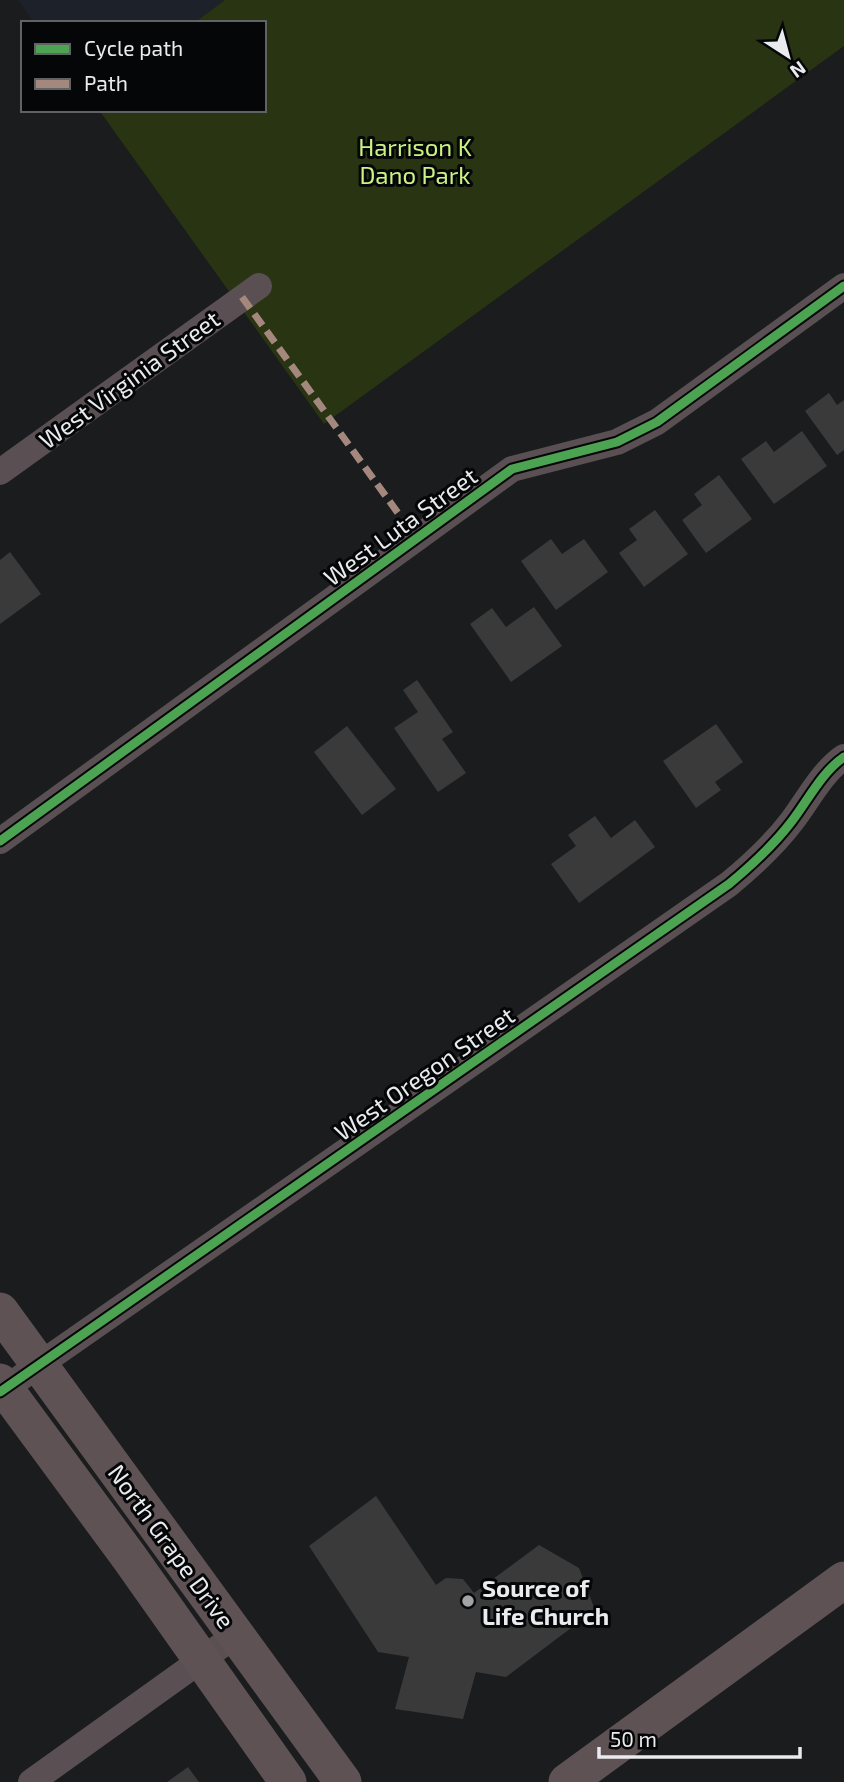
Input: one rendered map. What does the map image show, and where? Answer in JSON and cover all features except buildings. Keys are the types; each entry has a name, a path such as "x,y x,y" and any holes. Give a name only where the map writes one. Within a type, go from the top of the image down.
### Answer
{"main road":[{"name":"North Grape Drive","path":"0,1311 343,1782"},
{"path":"2,1388 288,1782"},
{"path":"567,1782 844,1580"}],"street":[{"name":"West Virginia Street","path":"0,472 259,286"},
{"name":"West Luta Street","path":"0,841 512,469 617,442 657,422 844,286"},
{"name":"West Oregon Street","path":"2,1388 39,1366 729,884 764,855 834,764 844,757"},
{"path":"31,1782 236,1635"}],"shaded area":[{"path":"18,0 225,0 197,21 34,21"}],"green space":[{"name":"Harrison K Dano Park","path":"225,0 844,0 844,46 324,424 100,112 266,112 266,21 197,21"}],"marked path":[{"path":"242,297 416,538"}],"cycle path":[{"path":"0,841 512,469 617,442 657,422 844,286"},
{"path":"0,1392 729,884 777,839 822,778 844,757"}],"place":[{"name":"Source of Life Church","path":"468,1601"}]}
